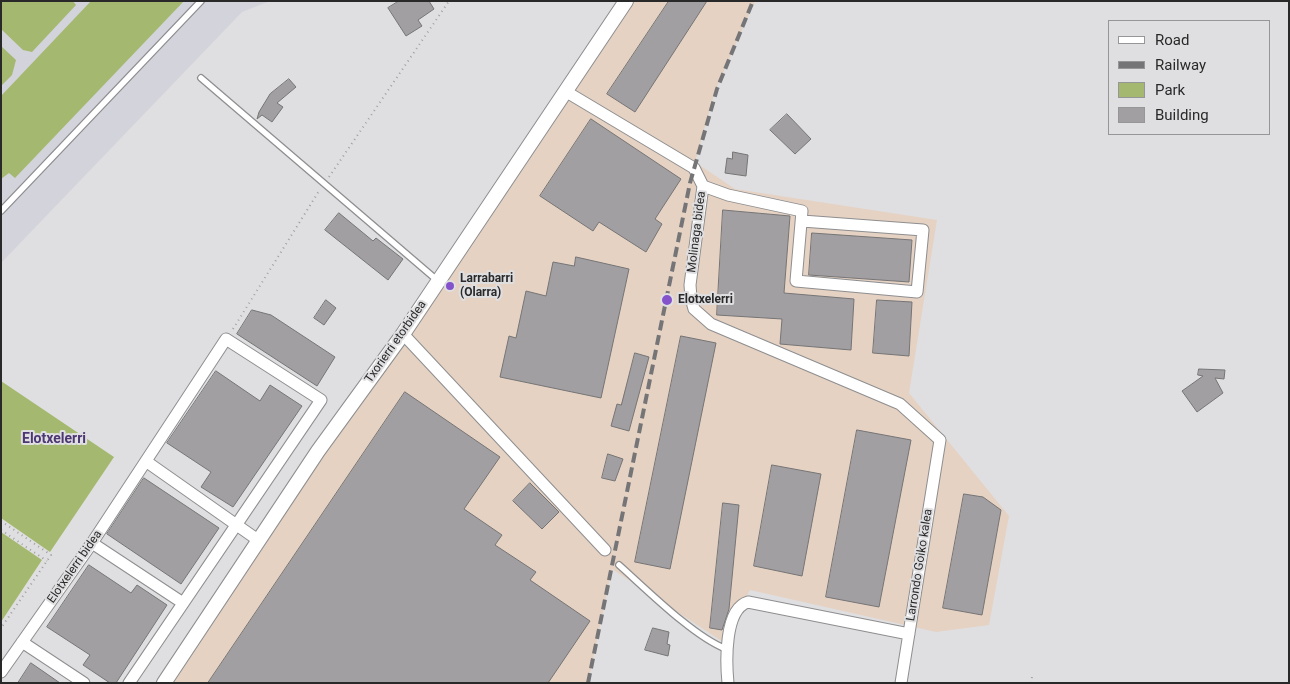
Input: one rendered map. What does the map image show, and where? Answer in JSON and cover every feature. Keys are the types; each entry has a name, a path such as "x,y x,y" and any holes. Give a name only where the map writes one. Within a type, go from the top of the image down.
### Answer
{"street":[{"name":"Txorierri etorbidea","path":"164,683 318,451 403,334 626,1"},
{"name":"Molinaga bidea","path":"565,91 694,168 703,186 690,286 694,309 711,324 900,404 935,434 940,440 941,447"},
{"path":"703,186 728,195 802,211 796,281 917,292 923,230 802,220"},
{"path":"403,334 605,550"},
{"path":"129,683 321,400 226,339"},
{"name":"Elotxelerri bidea","path":"1,672 147,462 226,339"},
{"name":"Larrondo Goiko kalea","path":"902,683 941,447"},
{"path":"147,462 258,540"},
{"path":"92,543 183,603"},
{"path":"728,683 726,649 735,612 741,604 748,602 909,634"},
{"path":"22,642 84,683"}],"lane":[{"path":"1,211 201,1"},
{"path":"201,78 323,185 438,281"},
{"path":"619,565 680,618 715,645 726,649"}],"path":[{"path":"226,339 323,185 449,1"},
{"path":"1,521 51,555 1,628"},
{"path":"1,530 47,561"},
{"path":"1031,683 1032,677"}],"shaded area":[{"path":"1,1 270,1 242,12 1,263"},
{"path":"628,1 755,1 715,91 695,162 735,189 937,220 909,393 1009,516 989,625 936,632 750,590 723,642 612,569 588,683 170,683"}],"green space":[{"path":"1,1 73,1 76,5 32,52 23,50 1,29"},
{"path":"91,1 184,1 15,178 9,173 1,179 1,96"},
{"path":"1,46 16,60 12,75 1,86"},
{"path":"1,381 114,457 50,552 1,518"},
{"path":"1,532 42,560 1,622"}],"building":[{"path":"399,1 429,1 434,9 418,20 422,26 406,36 388,8"},
{"path":"669,1 707,1 635,112 607,94"},
{"path":"289,79 296,87 277,103 283,107 272,122 262,115 257,119 270,94"},
{"path":"787,114 811,139 795,154 770,130"},
{"path":"591,119 681,179 655,219 662,224 646,252 599,222 593,231 540,196"},
{"path":"733,152 748,155 746,176 725,173 727,158 732,159"},
{"path":"723,210 790,216 784,293 854,299 851,350 780,344 782,319 717,315"},
{"path":"339,213 373,241 376,238 403,259 388,280 325,230"},
{"path":"812,233 912,240 909,282 809,275"},
{"path":"576,257 629,269 601,398 500,377 509,336 516,338 526,291 546,296 553,262 574,266"},
{"path":"326,300 336,308 324,325 314,318"},
{"path":"877,300 912,302 909,356 873,353"},
{"path":"252,310 271,315 335,357 317,386 237,334"},
{"path":"681,336 716,343 670,569 635,562"},
{"path":"635,353 649,357 629,431 611,426 617,404 621,405"},
{"path":"1199,369 1225,370 1224,379 1215,378 1223,393 1197,412 1182,391 1203,376 1198,375"},
{"path":"216,371 260,401 270,385 302,406 233,507 201,487 211,472 167,443"},
{"path":"405,392 500,457 464,509 502,535 495,545 536,572 530,580 590,621 548,683 208,683"},
{"path":"857,430 911,440 879,607 826,597"},
{"path":"608,454 623,459 615,481 602,478"},
{"path":"772,465 821,474 802,576 754,566"},
{"path":"144,478 219,528 181,584 107,534"},
{"path":"530,483 559,512 542,529 513,501"},
{"path":"964,494 983,497 1001,510 982,615 943,608"},
{"path":"723,503 739,505 729,609 722,630 710,628"},
{"path":"89,565 131,593 137,585 167,605 116,683 110,683 83,665 90,655 47,627"},
{"path":"653,628 669,632 667,644 670,645 668,656 645,650"},
{"path":"31,663 60,683 18,683"}],"railway":[{"path":"588,683 690,183 717,89 753,1"}],"place":[{"name":"Larrabarri (Olarra)","path":"450,286"},
{"name":"Elotxelerri","path":"667,300"}],"district":[{"name":"Elotxelerri","path":"54,439"}]}
